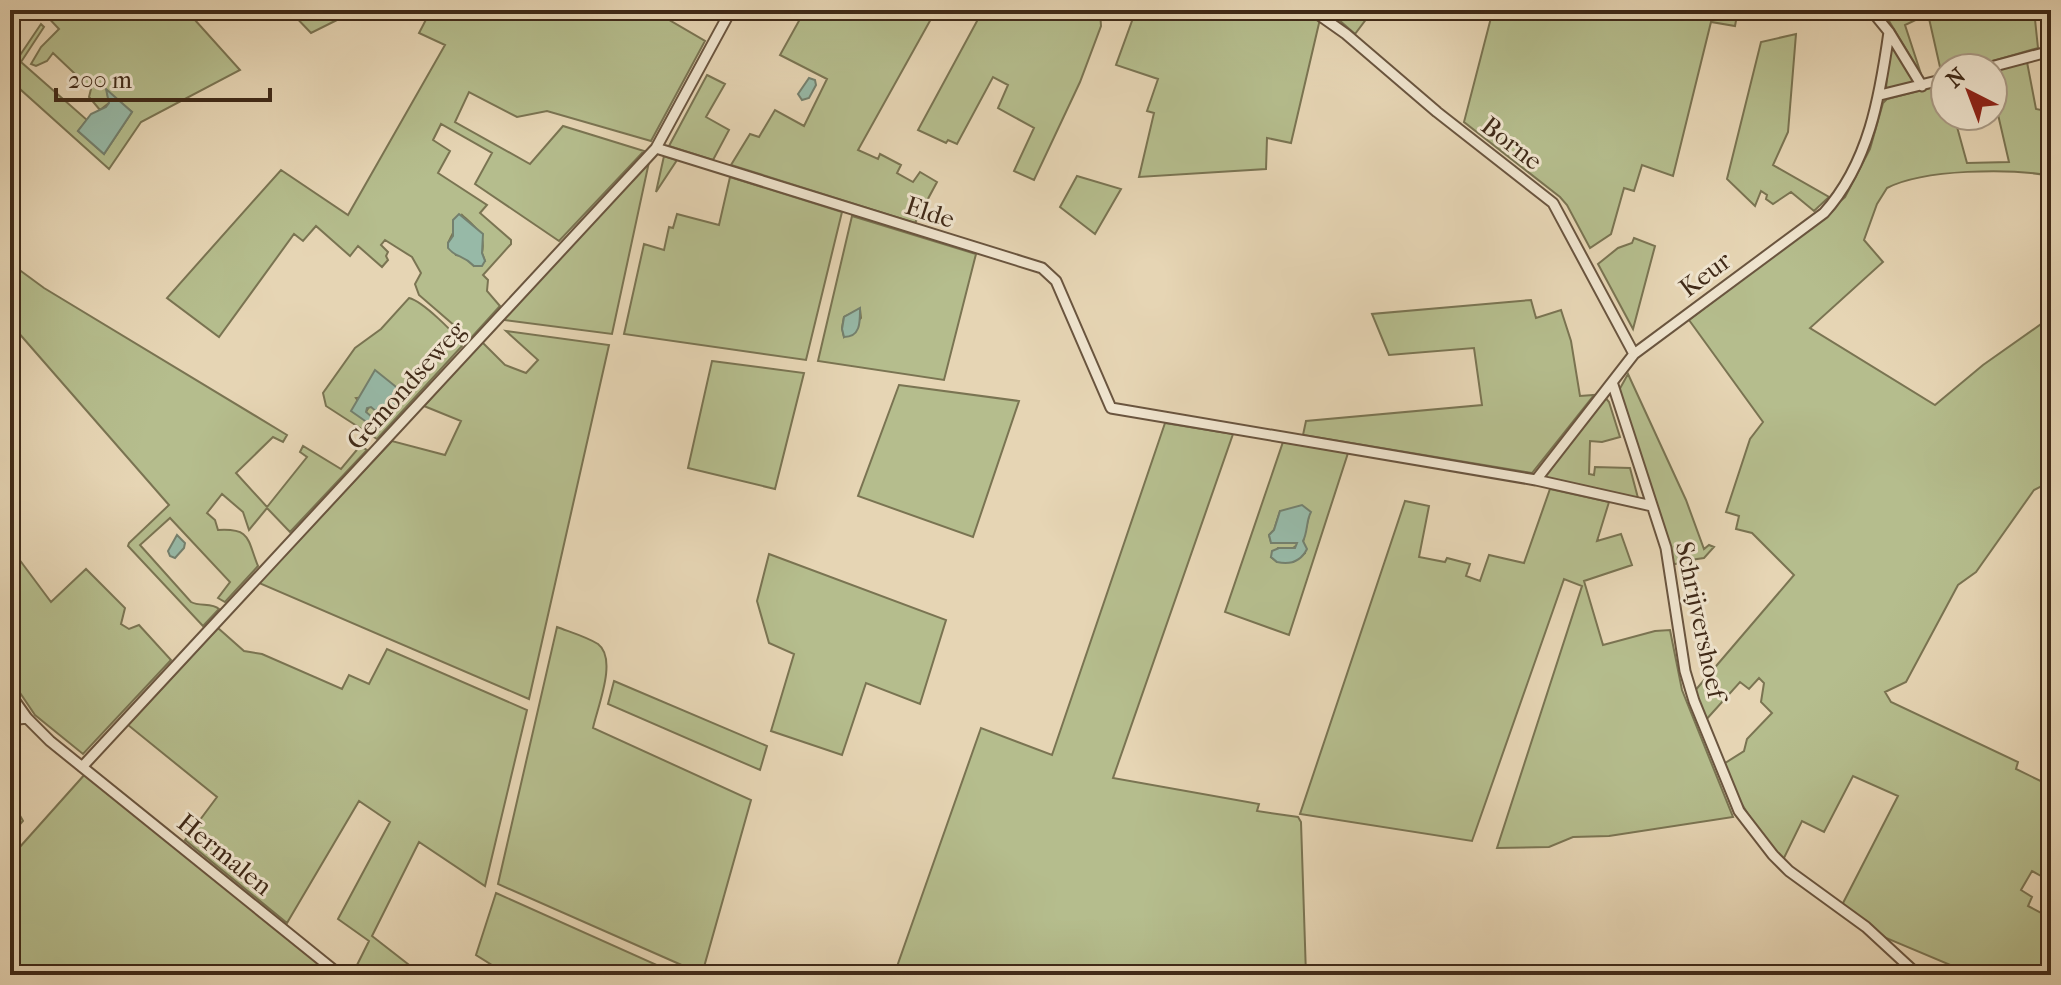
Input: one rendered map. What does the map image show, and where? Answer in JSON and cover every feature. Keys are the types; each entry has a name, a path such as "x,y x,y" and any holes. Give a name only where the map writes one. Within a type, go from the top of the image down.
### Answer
{"street":[{"name":"Gemondseweg","path":"82,767 656,148 731,10"},
{"name":"Borne","path":"1312,10 1346,34 1437,112 1553,203 1634,354"},
{"path":"1871,10 1889,32 1922,86"},
{"name":"Keur","path":"1536,480 1613,385 1634,354 1824,213 1839,196 1853,173 1880,95 1889,32"},
{"path":"2009,62 2051,51"},
{"path":"1880,95 1929,84"},
{"name":"Elde","path":"656,148 1042,268 1056,281 1111,408 1536,480"},
{"name":"Schrijvershoef","path":"1613,385 1666,548 1685,671 1739,811 1789,871 1866,927 1918,975"},
{"path":"1536,480 1652,506"},
{"name":"Hermalen","path":"10,694 27,718 82,767 340,975"},
{"path":"10,720 27,718"}],"shaded area":[{"path":"41,10 186,10 240,70 141,122 109,169 12,82 10,84 10,70 41,24 44,27 21,62 87,120 78,131 104,154 132,112 107,91 109,103 100,110 89,97 91,89 53,53 47,61 36,66 31,64 41,47 59,29"},
{"path":"289,10 357,10 311,33"},
{"path":"431,10 652,10 705,41 651,141 547,111 517,117 469,92 455,122 530,164 563,126 644,151 559,241 475,184 492,153 441,124 433,140 450,151 438,173 487,205 480,213 511,240 511,244 483,275 488,280 487,291 500,306 470,339 419,295 415,284 421,273 412,257 385,240 381,245 388,252 388,260 382,267 358,246 350,256 316,226 303,241 294,234 219,337 167,298 281,170 348,215 445,45 419,33","holes":["462,215 478,231 482,241 485,261 474,266 464,256 456,255 448,243"]},
{"path":"805,10 936,10 858,150 878,159 880,154 901,165 897,173 913,182 920,172 937,182 915,223 731,165 750,134 759,137 775,110 804,126 827,79 780,55"},
{"path":"983,10 1100,10 1101,26 1080,82 1034,180 1014,171 1034,128 998,108 1008,85 993,77 957,144 948,140 946,143 918,130"},
{"path":"1136,10 1302,10 1320,19 1291,143 1267,138 1266,169 1139,177 1154,113 1147,111 1158,79 1116,65"},
{"path":"1349,10 1367,10 1370,14 1355,34 1339,20"},
{"path":"1493,10 1738,10 1735,26 1711,22 1673,176 1642,165 1634,191 1624,188 1611,234 1590,248 1560,197 1464,122"},
{"path":"1899,10 1901,15 1905,10 2034,10 2038,48 2009,56 2009,52 1937,52 1928,14 1905,25 1921,74 1883,11"},
{"path":"1796,34 1788,132 1773,165 1829,197 1814,211 1791,192 1773,204 1761,191 1755,206 1727,179 1761,42"},
{"path":"1889,37 1916,82 1886,91"},
{"path":"2027,62 2036,109 2051,112 2051,176 1968,172 1922,177 1887,188 1877,204 1864,240 1883,262 1810,328 1935,405 1983,365 2051,317 2051,476 2034,490 1976,572 1958,585 1906,682 1885,692 1891,702 2018,762 2016,769 2051,786 2051,867 2047,865 2041,876 2032,871 2021,890 2032,897 2028,906 2051,918 2051,960 2043,975 1974,975 1886,938 1842,905 1898,796 1853,776 1824,832 1802,821 1783,860 1748,815 1722,765 1744,751 1747,739 1772,713 1761,702 1764,683 1759,678 1749,689 1740,682 1704,722 1693,693 1794,575 1752,533 1736,529 1739,516 1726,512 1750,439 1763,422 1689,320 1845,197 1870,149 1883,103 1887,99 1929,88 1929,132 1958,132 1967,163 2009,162 2002,132 2009,132 2009,67"},
{"path":"707,75 725,84 706,117 729,130 713,160 669,146"},
{"path":"809,78 815,80 816,85 809,98 802,100 798,94"},
{"path":"106,89 132,112 104,154 78,131 91,114 109,103"},
{"path":"664,156 677,160 656,192"},
{"path":"649,162 612,334 505,320 504,318"},
{"path":"1077,176 1121,189 1095,234 1060,207"},
{"path":"730,177 842,212 806,360 624,334 644,244 664,250 669,227 673,228 677,214 719,225"},
{"path":"459,214 483,234 482,253 485,261 482,266 474,266 448,248 453,236 453,220"},
{"path":"852,216 976,254 944,380 818,361","holes":["860,309 861,318 844,337 844,317"]},
{"path":"1634,238 1655,246 1633,329 1598,264 1618,248 1632,243"},
{"path":"10,263 44,288 287,435 283,442 273,437 236,473 267,507 307,457 300,452 303,446 341,469 360,446 367,450 290,532 267,508 249,530 243,512 222,494 207,513 215,520 218,530 237,531 246,537 258,566 225,602 218,598 230,582 170,518 140,545 191,602 219,609 203,626 128,546 169,505 10,323"},
{"path":"409,298 438,319 462,346 377,439 326,406 323,393 355,348 381,329","holes":["405,393 369,407 366,412 356,398"]},
{"path":"1531,300 1536,318 1561,310 1571,341 1580,396 1594,395 1532,473 1303,435 1306,421 1482,405 1474,348 1389,355 1372,314"},
{"path":"860,308 857,331 844,337 844,317"},
{"path":"506,331 609,345 529,699 259,583 392,441 445,455 461,421 424,406 482,342 505,365 526,373 538,360"},
{"path":"712,361 804,373 775,489 688,468"},
{"path":"375,370 405,394 383,417 371,407 367,408 366,412 379,423 375,428 351,411"},
{"path":"1628,374 1686,500 1704,549 1709,545 1714,547 1704,558 1673,565 1661,517 1618,392"},
{"path":"899,385 1019,401 973,537 858,496"},
{"path":"1604,396 1609,402 1620,437 1602,442 1590,441 1589,474 1594,475 1595,467 1630,468 1638,498 1546,480 1542,476"},
{"path":"1165,423 1233,434 1113,778 1259,804 1257,811 1298,817 1301,822 1306,975 894,975 981,728 1052,755"},
{"path":"1283,442 1348,453 1289,635 1225,612","holes":["1280,511 1309,515 1303,542 1305,553 1293,562 1277,562 1271,557 1278,548 1297,545 1296,541 1271,542 1269,535 1274,530"]},
{"path":"1550,489 1609,502 1597,541 1621,534 1632,565 1584,581 1603,645 1670,630 1682,690 1733,817 1609,836 1573,837 1549,847 1497,848 1582,586 1564,579 1472,841 1300,814 1405,501 1429,506 1419,557 1445,562 1447,558 1470,564 1466,576 1480,581 1489,555 1524,563"},
{"path":"1302,505 1311,512 1303,541 1307,549 1295,561 1277,562 1271,557 1272,551 1295,548 1297,543 1271,543 1269,535 1274,530 1280,511"},
{"path":"177,535 185,543 175,558 168,551"},
{"path":"10,547 51,602 86,569 125,608 121,624 129,629 139,625 171,660 83,754 35,715 10,678"},
{"path":"769,554 946,620 920,704 866,683 842,755 771,731 794,654 769,643 757,601"},
{"path":"557,627 594,641 604,651 606,672 593,728 751,800 702,974 498,884"},
{"path":"218,628 244,651 262,654 342,689 349,675 369,684 387,649 527,710 485,886 419,842 372,936 422,975 352,975 369,941 338,919 390,822 359,801 287,923 185,840 217,797 128,725"},
{"path":"614,681 767,746 760,770 608,704"},
{"path":"86,773 332,975 10,975 10,858"},
{"path":"10,798 23,821 10,836"},
{"path":"496,893 668,970 667,975 508,975 476,955"}]}
